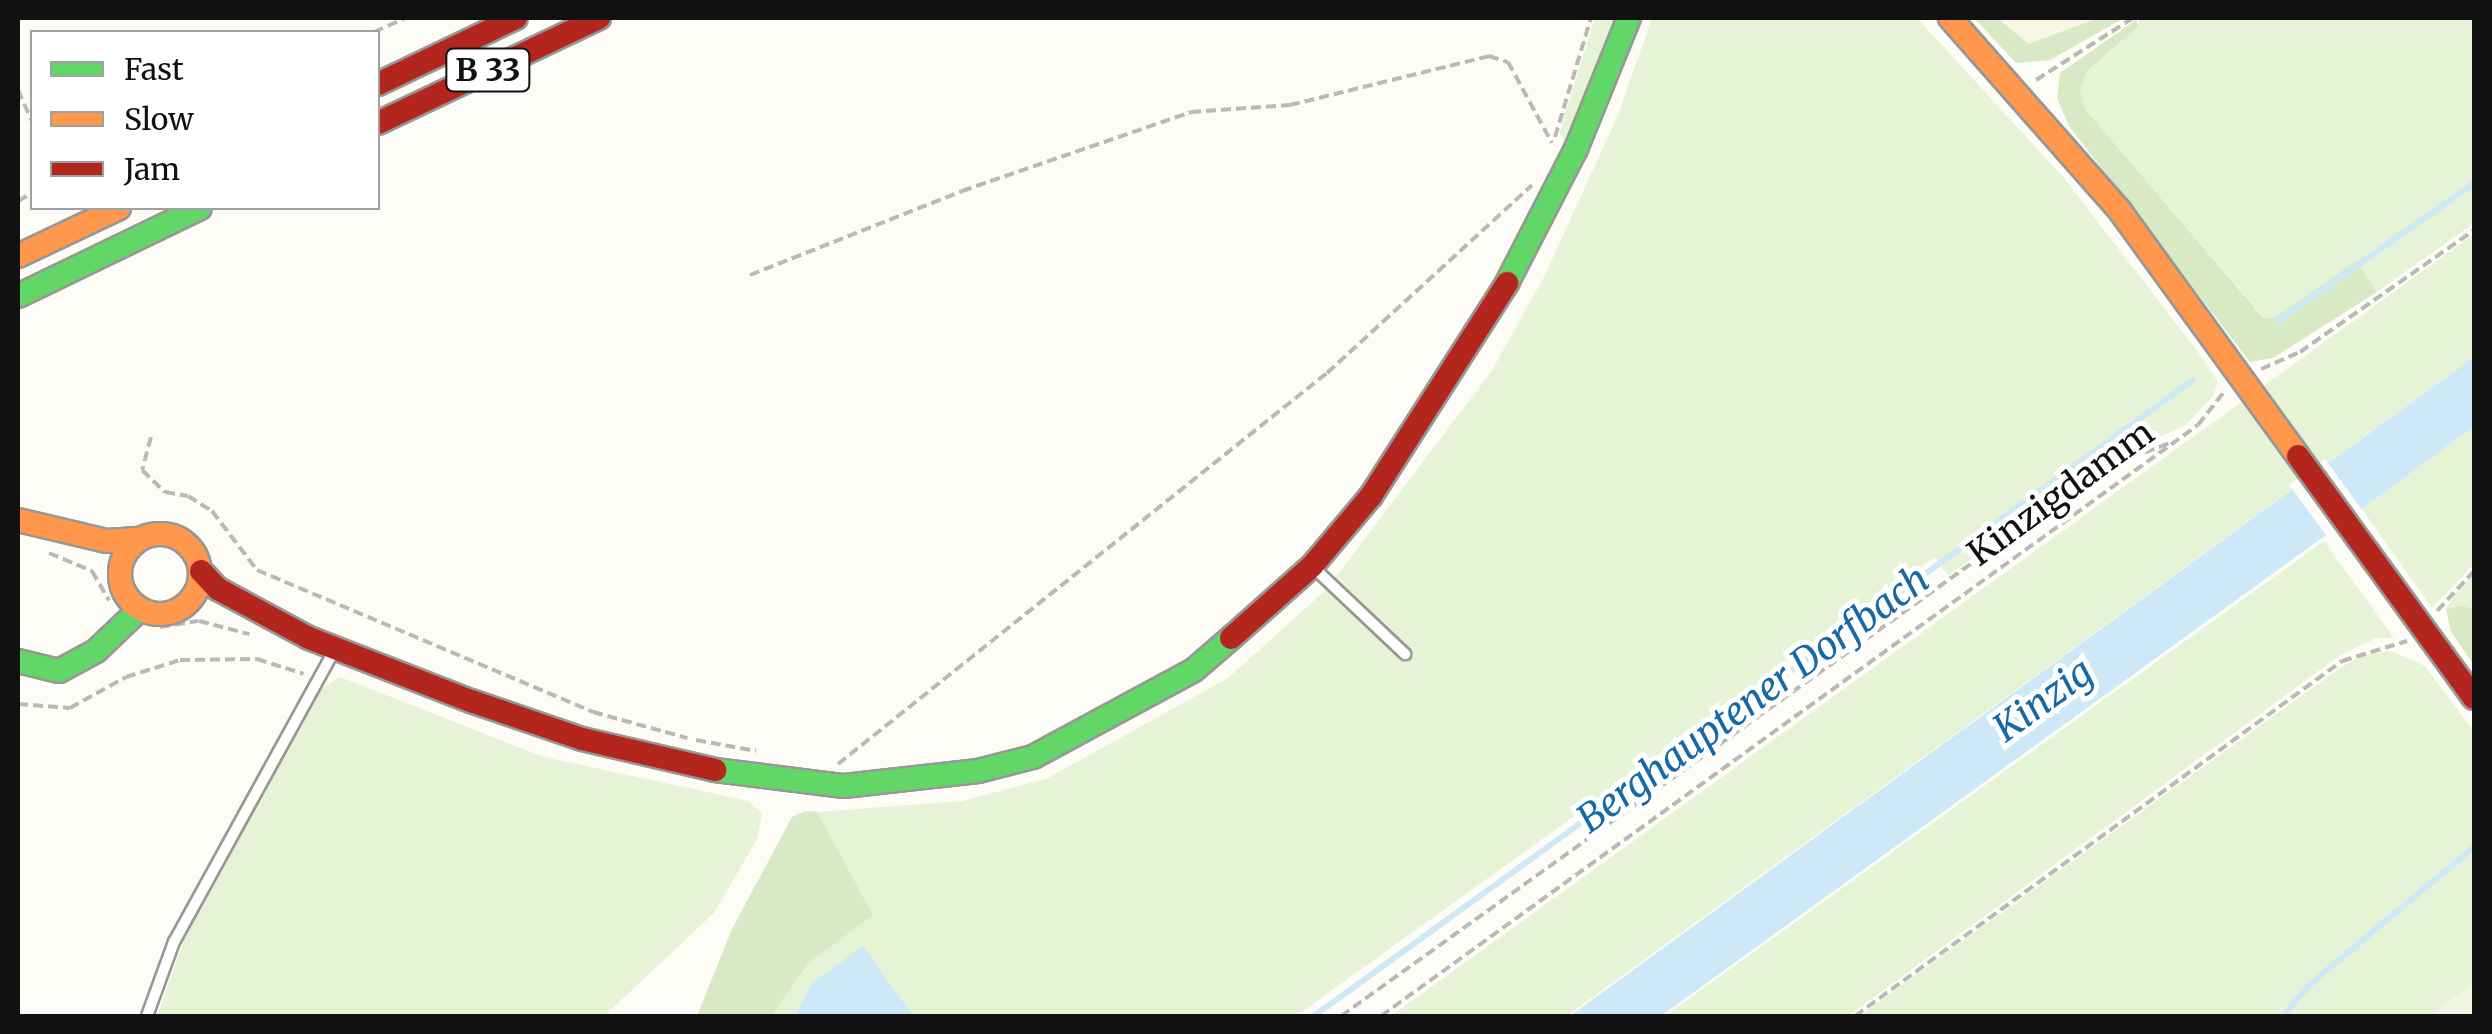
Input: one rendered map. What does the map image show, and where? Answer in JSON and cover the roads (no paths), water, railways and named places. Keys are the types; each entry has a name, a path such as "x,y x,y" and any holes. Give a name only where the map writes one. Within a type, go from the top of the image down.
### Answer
{"main road":[{"name":"B 33","path":"380,83 516,18"},
{"name":"B 33","path":"380,122 598,18"},
{"path":"18,661 59,670 96,651 130,615 162,614 183,607 336,648 582,739 724,772 829,785 978,771 1048,750 1194,670 1312,566 1371,496 1487,322 1576,150 1629,18"},
{"path":"1950,18 2019,90 2120,211 2239,384 2419,630 2474,698"},
{"path":"18,256 115,210"},
{"path":"18,296 196,210"},
{"path":"18,520 39,538 107,562 120,580 130,615"},
{"path":"39,538 179,538 201,571 258,625"},
{"path":"120,580 124,557 139,540"},
{"path":"183,607 201,571"}],"lane":[{"path":"1312,566 1406,654"},
{"path":"147,1016 174,942 336,648"}],"water":[{"name":"Kinzig","path":"2474,357 2474,426 2362,509 1661,1016 1570,1016"},
{"path":"863,946 913,1016 795,1016 812,983"}],"waterway":[{"name":"Berghauptener Dorfbach","path":"2278,321 2474,183"},
{"name":"Berghauptener Dorfbach","path":"1314,1016 2192,381"},
{"path":"2283,1016 2308,986 2474,847"}]}
